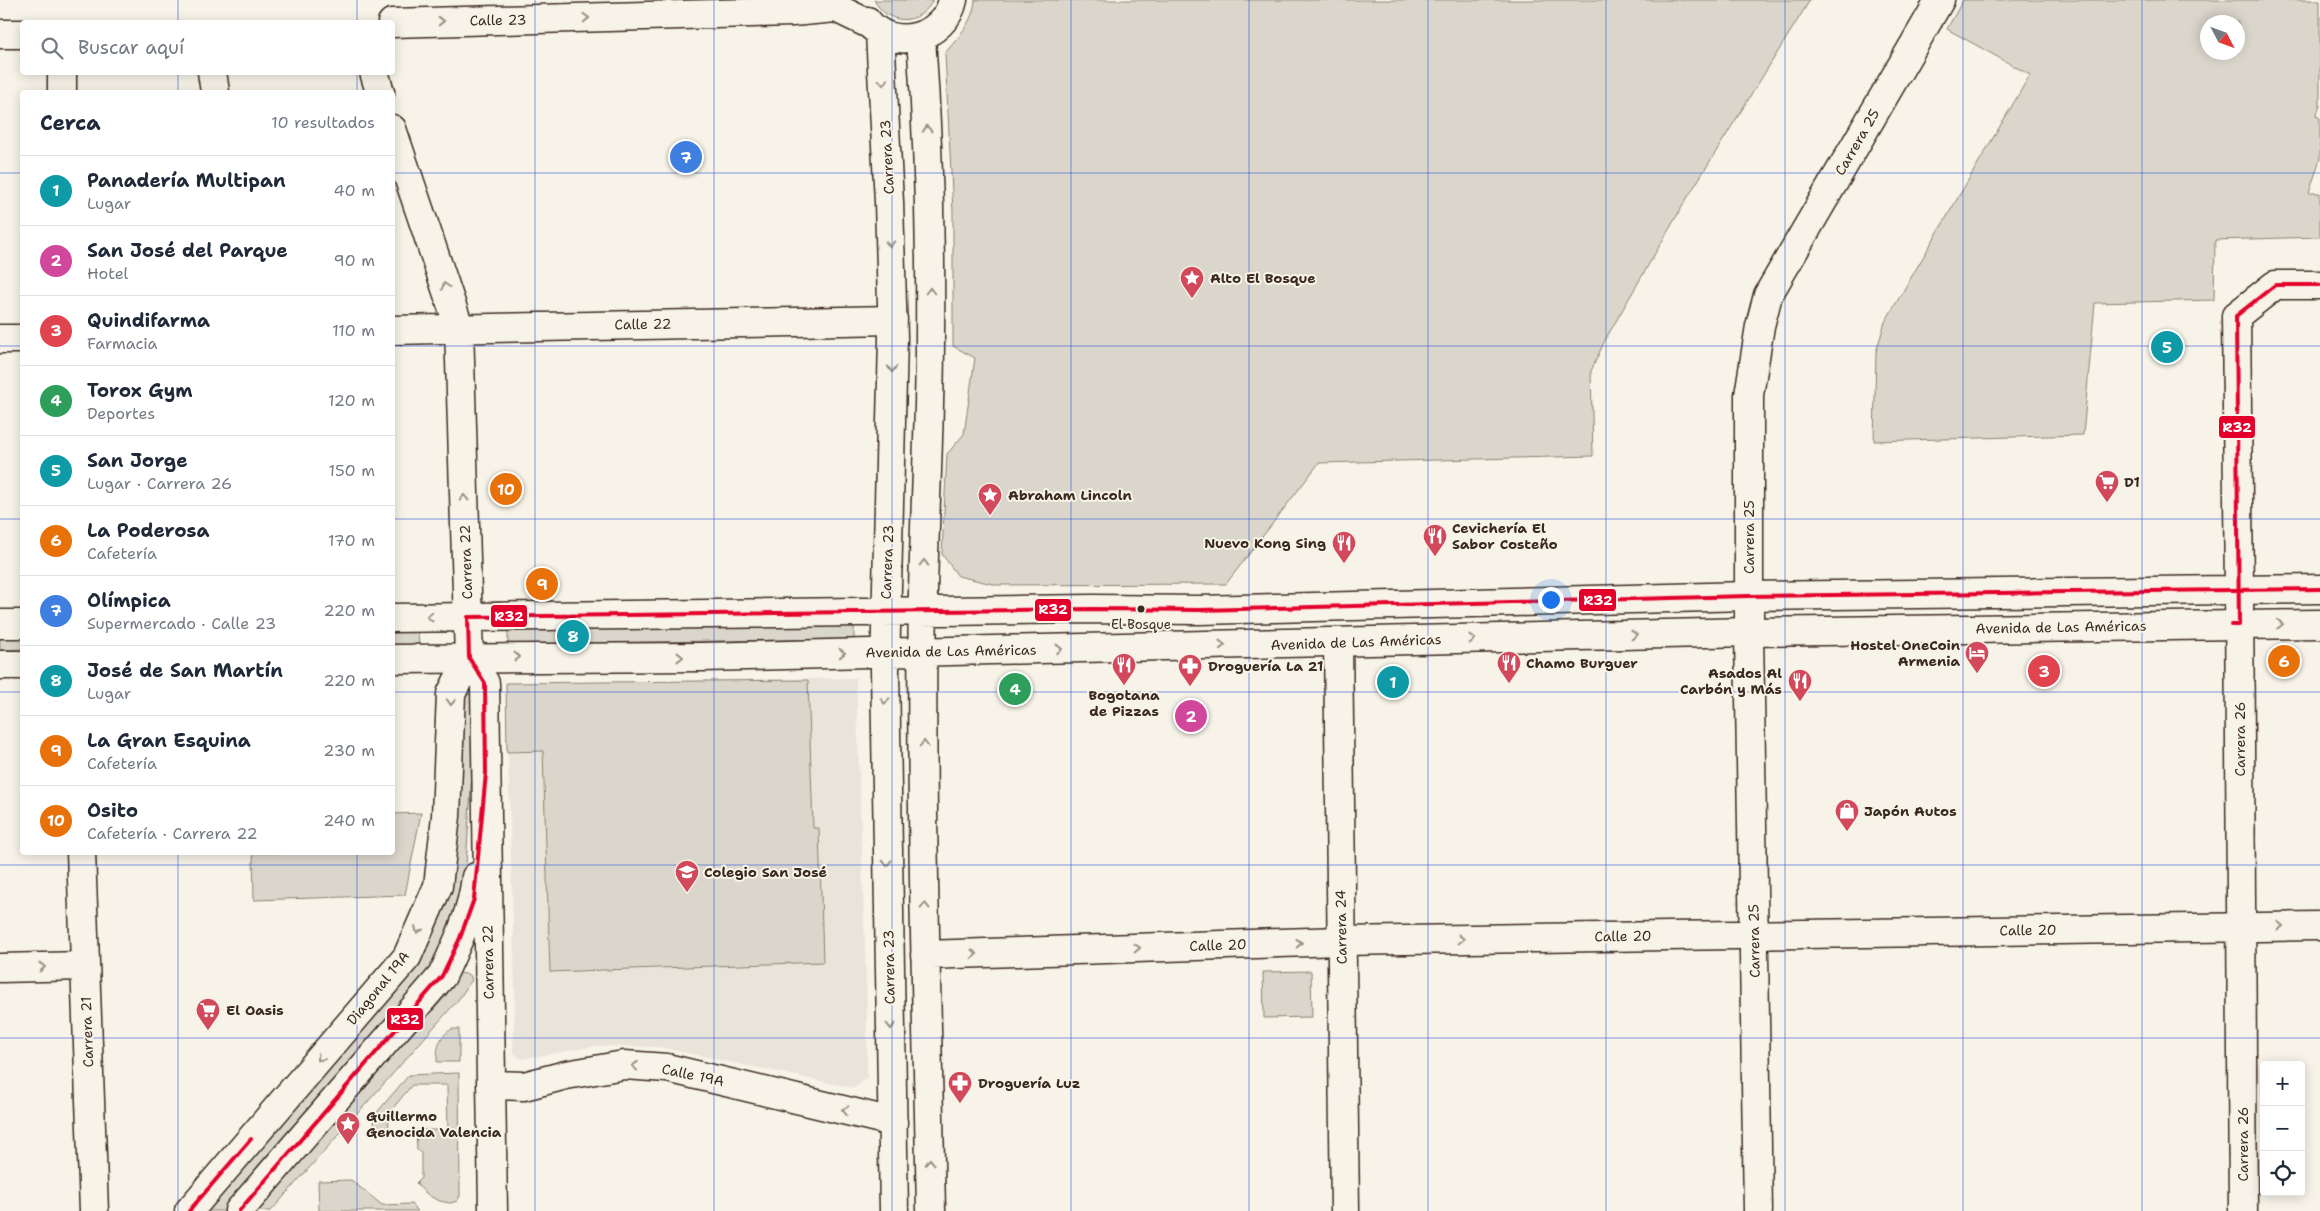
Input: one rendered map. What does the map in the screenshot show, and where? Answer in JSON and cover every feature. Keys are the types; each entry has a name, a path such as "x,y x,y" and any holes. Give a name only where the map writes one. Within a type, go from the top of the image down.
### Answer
{"street":[{"path":"857,0 861,12 875,28"},
{"path":"931,1211 923,652 930,330 928,129 921,36 940,24 947,16 953,0"},
{"name":"Carrera 25","path":"1758,1211 1748,596 1749,395 1760,326 1768,295 1940,0"},
{"name":"Calle 23","path":"395,23 792,12 836,8 894,38 907,39 921,36"},
{"name":"Carrera 23","path":"875,28 893,320 885,652 894,1211"},
{"path":"0,34 20,34"},
{"path":"62,75 62,90"},
{"path":"212,75 215,90"},
{"path":"375,75 379,90"},
{"name":"Carrera 22","path":"395,138 459,327 469,658 485,683 493,1211"},
{"name":"Carrera 26","path":"2243,1211 2236,316 2275,285 2320,285"},
{"name":"Calle 22","path":"395,330 459,327 893,320"},
{"path":"0,339 20,339"},
{"path":"395,618 1093,609 1200,610 1748,596 2320,589"},
{"path":"0,624 20,624"},
{"name":"Avenida de Las Américas","path":"395,659 702,657 1749,632 2320,624"},
{"name":"Carrera 24","path":"1338,642 1345,1211"},
{"name":"Diagonal 19A","path":"189,1211 407,957 438,886 446,816 451,694 469,658"},
{"path":"0,665 20,664"},
{"path":"442,976 460,938 474,899 486,773"},
{"name":"Carrera 21","path":"81,855 94,1211"},
{"name":"Calle 20","path":"926,955 1341,941 2320,926"},
{"path":"239,1211 442,976 488,931"},
{"path":"0,968 84,966"},
{"name":"Calle 19A","path":"490,1085 524,1086 566,1075 624,1065 667,1068 893,1122"}],"shaded area":[{"path":"874,0 933,0 920,15 904,20 887,15"},
{"name":"El Bosque","path":"975,0 1810,0 1686,200 1605,340 1591,371 1593,456 1319,463 1226,584 997,585 958,576 942,554 947,454 964,434 975,358 953,346 953,212 945,53 968,22"},
{"path":"1963,0 2320,0 2320,106 2316,116 2320,118 2320,159 2309,193 2320,193 2320,237 2215,240 2214,300 2095,303 2083,435 1874,441 1876,352 1885,322 2030,75 1947,29"},
{"path":"854,626 854,639 508,644 508,630"},
{"path":"418,631 419,646 395,646 395,632"},
{"path":"0,637 20,637 20,649 0,650"},
{"name":"Colegio San José","path":"856,678 867,1008 867,1078 854,1088 658,1047 596,1046 521,1059 513,1052 515,991 506,683"},
{"path":"808,680 813,828 819,828 823,962 550,972 543,751 507,752 506,683"},
{"path":"477,694 464,895 432,970 225,1211 206,1211 419,964 451,890 461,695"},
{"path":"421,813 405,895 254,900 253,855 395,855 395,814"},
{"path":"1311,971 1312,1017 1264,1018 1263,972"},
{"path":"460,973 470,975 472,980 458,1000 271,1211 255,1211 445,997"},
{"path":"452,1029 459,1029 459,1062 437,1062 439,1043 447,1032"},
{"path":"459,1073 460,1196 457,1201 451,1203 432,1197 416,1183 421,1178 421,1153 417,1150 416,1130 448,1130 447,1085 412,1085 388,1114 389,1129 376,1129 372,1118 409,1075"},
{"path":"351,1180 382,1205 411,1204 418,1211 319,1211 318,1181"}],"transit line":[{"name":"R32","path":"2231,625 2239,625 2236,316 2275,285 2320,285"},
{"name":"R32","path":"239,1211 442,976 460,938 474,899 486,773 485,683 469,658 468,617 1093,609 1200,610 1748,596 2320,589"},
{"name":"R32","path":"189,1211 251,1139"}],"place":[{"name":"Olímpica","path":"686,157"},
{"name":"Alto El Bosque","path":"1192,299"},
{"name":"San Jorge","path":"2167,347"},
{"name":"Osito","path":"506,489"},
{"name":"D1","path":"2107,503"},
{"name":"Abraham Lincoln","path":"990,516"},
{"name":"Cevichería El Sabor Costeño","path":"1435,557"},
{"name":"Nuevo Kong Sing","path":"1344,564"},
{"name":"La Gran Esquina","path":"542,584"},
{"name":"El Bosque","path":"1141,609"},
{"name":"José de San Martín","path":"573,636"},
{"name":"La Poderosa","path":"2284,661"},
{"name":"Quindifarma","path":"2044,671"},
{"name":"Hostel OneCoin Armenia","path":"1977,674"},
{"name":"Panadería Multipan","path":"1393,682"},
{"name":"Chamo Burguer","path":"1509,684"},
{"name":"Bogotana de Pizzas","path":"1124,686"},
{"name":"Droguería La 21","path":"1190,687"},
{"name":"Torox Gym","path":"1015,689"},
{"name":"Asados Al Carbón y Más","path":"1800,702"},
{"name":"San José del Parque","path":"1191,716"},
{"name":"Japón Autos","path":"1847,832"},
{"name":"Colegio San José","path":"687,893"},
{"name":"El Oasis","path":"208,1031"},
{"name":"Droguería Luz","path":"960,1104"},
{"name":"Guillermo Genocida Valencia","path":"348,1145"}]}
